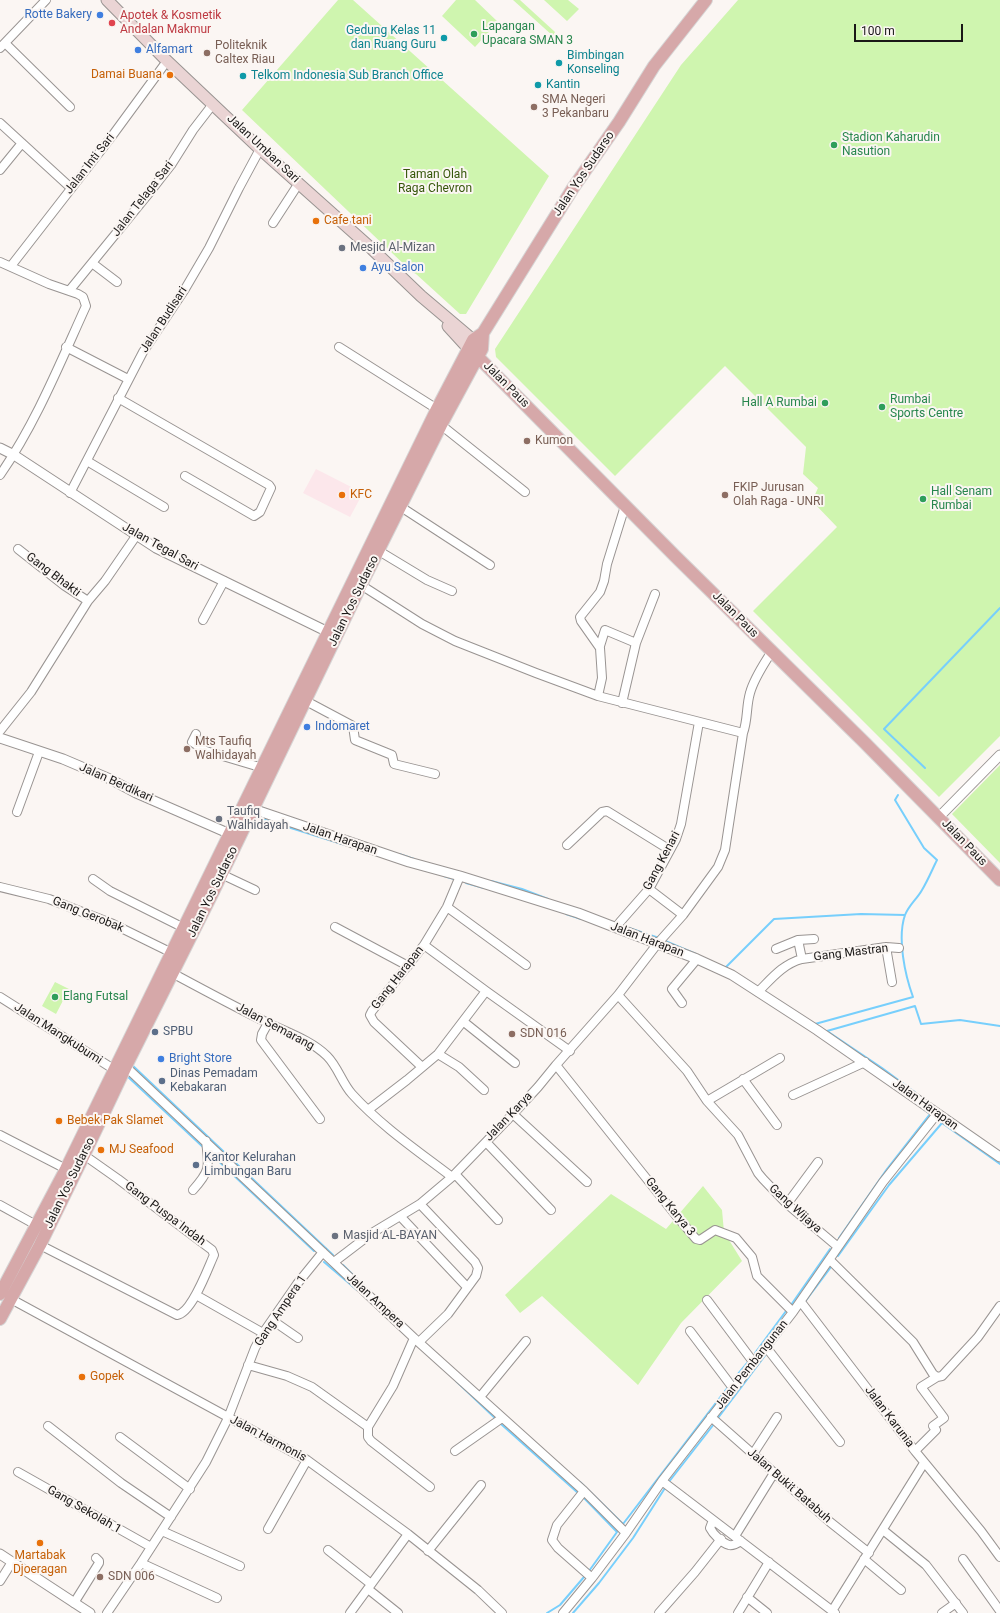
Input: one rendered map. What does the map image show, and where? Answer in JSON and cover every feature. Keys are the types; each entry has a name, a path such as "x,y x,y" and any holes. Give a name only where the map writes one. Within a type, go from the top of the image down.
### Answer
{"main road":[{"name":"Jalan Umban Sari","path":"107,0 167,61 260,149 422,296 431,309 477,345"},
{"name":"Jalan Yos Sudarso","path":"0,1320 3,1294 32,1250 84,1155 120,1069 184,928 207,892 221,874 379,551 381,536 437,409 573,188 619,122 654,66 706,0"},
{"name":"Jalan Yos Sudarso","path":"32,1250 36,1225 172,973 230,834 328,632 381,536 400,507 441,425 477,345"},
{"name":"Jalan Paus","path":"477,345 626,506 941,816 1000,871"},
{"name":"Jalan Paus","path":"477,345 941,816 1000,880"}],"street":[{"path":"46,0 2,45 70,107"},
{"name":"Jalan Inti Sari","path":"11,266 70,188 112,136 167,61"},
{"name":"Jalan Telaga Sari","path":"69,291 171,165 193,130 213,104"},
{"path":"2,129 22,143 70,188"},
{"path":"0,170 22,143"},
{"name":"Jalan Budisari","path":"70,493 128,379 143,352 186,289 260,149"},
{"path":"273,223 299,183"},
{"path":"0,262 78,294 83,297 86,306 43,399 14,455 0,475"},
{"path":"92,263 117,282"},
{"path":"66,347 128,379"},
{"path":"339,347 437,409"},
{"path":"118,398 269,484 271,488 260,512 254,516 186,476"},
{"path":"441,425 525,492"},
{"name":"Jalan Tegal Sari","path":"0,448 14,455 156,548 328,632"},
{"path":"87,461 164,507"},
{"path":"600,646 581,621 580,617 600,592 609,557 626,506"},
{"path":"400,507 490,565"},
{"path":"0,731 31,692 88,601 105,580 136,536"},
{"name":"Gang Bhakti","path":"18,549 65,586 88,601"},
{"path":"379,551 427,580 452,591"},
{"path":"203,620 224,581"},
{"path":"361,586 422,624 455,641 598,696 744,733"},
{"path":"622,703 636,643 655,594"},
{"path":"598,696 602,678 600,646 605,630 636,643"},
{"name":"Jalan Karya","path":"334,1262 372,1233 420,1204 453,1176 538,1088 556,1065 618,995 683,915 718,866 725,850 746,726 750,692 772,651"},
{"path":"306,701 353,726 355,740 392,755 394,764 435,774"},
{"name":"Gang Kenari","path":"618,924 649,889 676,839 681,824 699,722"},
{"path":"196,734 192,742 206,751 263,768"},
{"name":"Jalan Berdikari","path":"0,738 63,759 230,834"},
{"path":"17,812 39,752"},
{"path":"941,816 1000,755"},
{"name":"Jalan Harapan","path":"253,809 409,862 618,924 698,959 732,976 821,1028 937,1114 1000,1157"},
{"path":"567,845 602,812 607,810 670,850"},
{"path":"221,874 255,890"},
{"name":"Gang Harapan","path":"422,1067 374,1022 370,1015 424,944 447,907 460,877"},
{"path":"93,879 110,891 184,928"},
{"name":"Gang Gerobak","path":"0,887 48,899 112,924 172,953"},
{"path":"649,889 683,915"},
{"path":"447,907 526,965"},
{"path":"335,927 408,966"},
{"name":"Gang Mastran","path":"776,950 798,940 814,939"},
{"name":"Gang Mastran","path":"798,940 802,958"},
{"path":"424,944 486,991 570,1050"},
{"path":"886,947 892,982"},
{"name":"Gang Mastran","path":"758,992 782,968 791,962 802,958 886,947 899,948"},
{"path":"682,1003 672,989 698,959"},
{"name":"Jalan Semarang","path":"172,973 268,1023 297,1036 327,1056 348,1089 368,1110 395,1134 453,1176 498,1220"},
{"path":"368,1110 438,1054 464,1022 486,991"},
{"name":"Gang Wijaya","path":"618,995 687,1071 707,1101 738,1135 758,1173 787,1204 837,1245"},
{"name":"Jalan Mangkubumi","path":"2,1001 120,1069"},
{"path":"464,1022 515,1063"},
{"path":"268,1023 262,1034 261,1040 320,1119"},
{"path":"438,1054 458,1067 484,1090"},
{"path":"707,1101 780,1058"},
{"path":"793,1095 865,1062"},
{"name":"Gang Karya 3","path":"556,1065 696,1239 700,1240 715,1230 735,1237 752,1257 757,1276 793,1312"},
{"name":"Jalan Ampera","path":"120,1069 206,1141 263,1197 416,1340 584,1491 626,1533"},
{"path":"744,1079 777,1125"},
{"path":"513,1114 587,1182"},
{"name":"Jalan Pembangunan","path":"565,1612 626,1533 662,1481 711,1417 754,1363 768,1349 793,1312 833,1263 837,1245 937,1114"},
{"path":"0,1135 66,1169"},
{"path":"193,1190 207,1173 209,1161 206,1141"},
{"path":"486,1142 551,1210"},
{"name":"Gang Puspa Indah","path":"32,1250 174,1314 180,1315 196,1295 214,1255 212,1250 124,1183 84,1155"},
{"path":"787,1204 818,1162"},
{"path":"420,1204 475,1262 478,1268 476,1276 448,1314 416,1340 393,1386 368,1427 368,1437 430,1487"},
{"path":"0,1205 36,1225"},
{"path":"400,1216 467,1287"},
{"name":"Gang Ampera 1","path":"228,1418 248,1365 263,1333 297,1284 323,1252"},
{"path":"833,1263 913,1342 937,1377"},
{"name":"Jalan Harmonis","path":"3,1294 307,1460 408,1534 478,1590 502,1613"},
{"path":"196,1295 263,1333"},
{"path":"708,1300 754,1363"},
{"name":"Jalan Karunia","path":"801,1302 915,1451 1000,1557"},
{"path":"915,1451 936,1430 934,1426 944,1418 921,1387 937,1377 942,1376 978,1337 1000,1306"},
{"path":"272,1320 298,1338"},
{"path":"690,1331 734,1388"},
{"path":"480,1397 526,1342"},
{"path":"768,1349 840,1442"},
{"path":"248,1365 287,1376 312,1387 368,1427"},
{"name":"Jalan Bukit Batabuh","path":"711,1417 830,1522 901,1590"},
{"path":"753,1454 777,1417"},
{"path":"107,1613 190,1489 206,1462 228,1418"},
{"path":"456,1450 502,1418"},
{"path":"48,1426 121,1483 171,1517"},
{"path":"120,1437 190,1489"},
{"path":"268,1529 307,1460"},
{"path":"662,1481 834,1612 924,1462"},
{"name":"Gang Sekolah 1","path":"18,1472 151,1548"},
{"path":"712,1520 710,1528 713,1534 729,1545 733,1545 774,1473"},
{"path":"428,1551 481,1485"},
{"path":"584,1491 557,1525 552,1540 558,1548 592,1578"},
{"path":"883,1530 926,1565 963,1613"},
{"path":"162,1531 240,1566"},
{"path":"350,1613 408,1534"},
{"path":"659,1613 690,1578 721,1539"},
{"path":"328,1550 398,1613"},
{"path":"0,1554 90,1613"},
{"path":"74,1602 99,1563 96,1558"},
{"path":"963,1559 1000,1611 997,1613"},
{"path":"0,1581 12,1562"},
{"path":"738,1613 769,1562"},
{"path":"141,1563 216,1598"},
{"path":"747,1597 767,1613"},
{"path":"942,1613 956,1603"}],"shaded area":[{"path":"316,469 363,493 350,517 303,493"}],"green space":[{"name":"Taman Olah Raga Chevron","path":"338,0 353,0 549,176 466,314 460,314 412,272 242,110"},
{"name":"Lapangan Upacara SMAN 3","path":"456,0 475,0 498,22 475,47 442,16"},
{"path":"513,0 520,0 555,32 553,36"},
{"path":"544,0 568,0 579,9 567,21"},
{"name":"Rumbai Sports Centre","path":"738,0 1000,0 1000,736 939,797 753,611 837,527 812,501 818,488 803,474 806,447 725,366 615,476 496,357 495,349 681,65"},
{"path":"1000,765 1000,863 952,814"},
{"name":"Elang Futsal","path":"55,982 69,989 56,1014 42,1006"},
{"path":"703,1186 722,1210 724,1232 742,1261 681,1323 638,1385 542,1296 520,1313 505,1295 611,1194 666,1229"}],"waterway":[{"path":"925,768 884,729 1000,608"},
{"path":"815,1024 913,997 907,978 903,956 903,924 907,911 922,890 937,860 924,848 895,800 898,795"},
{"path":"256,817 345,845"},
{"path":"399,854 414,859"},
{"path":"444,876 454,879"},
{"path":"491,881 522,889 548,899"},
{"path":"466,883 484,888"},
{"path":"566,914 581,919"},
{"path":"725,968 774,919 861,914 905,915"},
{"path":"626,927 659,938"},
{"path":"663,940 696,954"},
{"path":"827,1031 915,1006 921,1024 960,1020 1000,1026"},
{"path":"827,1031 916,1093"},
{"path":"131,1064 333,1255"},
{"path":"126,1075 204,1148"},
{"path":"839,1238 887,1169 930,1114 921,1107"},
{"path":"838,1256 889,1185 942,1123 1000,1164"},
{"path":"211,1154 314,1251"},
{"path":"791,1305 830,1249"},
{"path":"324,1262 357,1290"},
{"path":"343,1265 370,1292"},
{"path":"804,1303 831,1267"},
{"path":"755,1353 786,1311"},
{"path":"770,1348 781,1334"},
{"path":"718,1418 767,1353"},
{"path":"733,1380 748,1362"},
{"path":"456,1381 496,1419"},
{"path":"580,1482 623,1524 728,1387"},
{"path":"501,1424 578,1493"},
{"path":"668,1483 714,1424"},
{"path":"573,1613 599,1583 633,1538 665,1488"},
{"path":"584,1498 617,1532 589,1571"},
{"path":"547,1613 560,1605 584,1577"}],"place":[{"name":"Rotte Bakery","path":"100,15"},
{"name":"Apotek & Kosmetik Andalan Makmur","path":"112,23"},
{"name":"Lapangan Upacara SMAN 3","path":"474,34"},
{"name":"Gedung Kelas 11 dan Ruang Guru","path":"444,38"},
{"name":"Alfamart","path":"138,50"},
{"name":"Politeknik Caltex Riau","path":"207,53"},
{"name":"Bimbingan Konseling","path":"559,63"},
{"name":"Damai Buana","path":"170,75"},
{"name":"Telkom Indonesia Sub Branch Office","path":"243,76"},
{"name":"Kantin","path":"538,85"},
{"name":"SMA Negeri 3 Pekanbaru","path":"534,107"},
{"name":"Stadion Kaharudin Nasution","path":"834,145"},
{"name":"Cafe tani","path":"316,221"},
{"name":"Mesjid Al-Mizan","path":"342,248"},
{"name":"Ayu Salon","path":"363,268"},
{"name":"Hall A Rumbai","path":"825,403"},
{"name":"Rumbai Sports Centre","path":"882,407"},
{"name":"Kumon","path":"527,441"},
{"name":"KFC","path":"342,495"},
{"name":"FKIP Jurusan Olah Raga - UNRI","path":"725,495"},
{"name":"Hall Senam Rumbai","path":"923,499"},
{"name":"Indomaret","path":"307,727"},
{"name":"Mts Taufiq Walhidayah","path":"187,749"},
{"name":"Taufiq Walhidayah","path":"219,819"},
{"name":"Elang Futsal","path":"55,997"},
{"name":"SPBU","path":"155,1032"},
{"name":"SDN 016","path":"512,1034"},
{"name":"Bright Store","path":"161,1059"},
{"name":"Dinas Pemadam Kebakaran","path":"162,1081"},
{"name":"Bebek Pak Slamet","path":"59,1121"},
{"name":"MJ Seafood","path":"101,1150"},
{"name":"Kantor Kelurahan Limbungan Baru","path":"196,1165"},
{"name":"Masjid AL-BAYAN","path":"335,1236"},
{"name":"Gopek","path":"82,1377"},
{"name":"Martabak Djoeragan","path":"40,1543"},
{"name":"SDN 006","path":"100,1577"}]}
